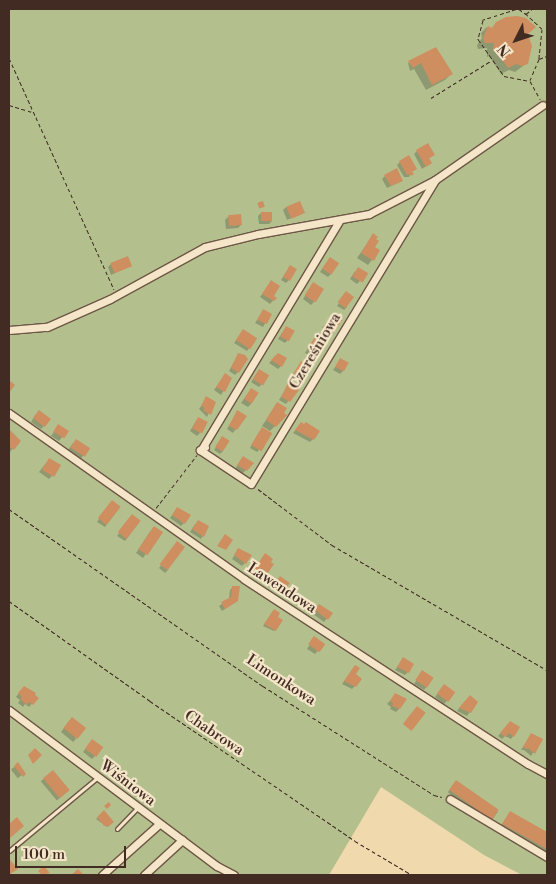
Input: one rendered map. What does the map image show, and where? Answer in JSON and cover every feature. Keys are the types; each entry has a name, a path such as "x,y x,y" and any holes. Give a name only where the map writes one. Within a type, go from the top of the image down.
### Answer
{"street":[{"name":"Czereśniowa","path":"9,330 47,327 117,295 205,248 258,234 339,221 369,214 435,180 545,103"},
{"name":"Czereśniowa","path":"251,484 435,180"},
{"path":"251,484 203,449 339,221"},
{"name":"Lawendowa","path":"9,413 244,579 528,764 547,774"},
{"name":"Wiśniowa","path":"9,710 217,866 234,875"},
{"path":"450,799 547,857"},
{"path":"102,875 160,824"},
{"path":"144,875 182,840"}],"lane":[{"path":"9,852 98,777"},
{"path":"117,829 138,808"}],"path":[{"path":"516,9 483,20 478,39 504,76 530,80 545,103"},
{"path":"519,9 542,29 539,59 530,80"},
{"path":"525,14 532,9"},
{"path":"539,59 547,56"},
{"path":"9,58 117,295"},
{"path":"430,98 492,59"},
{"path":"9,105 34,112"},
{"path":"152,514 203,449"},
{"path":"251,484 332,544 547,670"},
{"name":"Limonkowa","path":"9,509 263,686 434,795 450,799"},
{"name":"Chabrowa","path":"9,601 150,701 355,841 412,875"}],"green space":[{"path":"9,9 547,9 547,875 522,875 484,855 381,787 329,875 9,875"}],"building":[{"path":"517,16 526,18 536,27 528,34 532,46 528,64 522,66 516,64 508,68 496,50 493,51 494,43 485,43 483,38 488,26 492,28 496,22 506,17"},
{"path":"436,47 453,74 432,85 421,63 413,68 408,61"},
{"path":"428,143 435,155 429,158 432,163 426,167 416,150"},
{"path":"409,155 417,169 412,172 414,174 411,176 410,174 407,175 399,161"},
{"path":"397,168 403,181 391,186 384,175"},
{"path":"263,201 265,207 259,209 257,203"},
{"path":"300,201 305,213 291,219 286,207"},
{"path":"261,212 272,212 272,221 261,221"},
{"path":"241,214 242,225 229,226 228,215"},
{"path":"373,233 378,237 376,239 379,241 375,247 380,250 374,261 361,253"},
{"path":"128,256 132,266 115,273 110,263"},
{"path":"330,257 339,263 331,275 322,269"},
{"path":"290,265 297,269 290,281 283,277"},
{"path":"358,267 368,273 363,283 352,276"},
{"path":"271,280 280,286 274,296 277,298 274,301 262,294"},
{"path":"313,282 324,289 316,302 305,296"},
{"path":"346,291 354,297 346,308 338,302"},
{"path":"263,309 272,314 267,324 257,320"},
{"path":"333,314 342,320 334,332 325,326"},
{"path":"286,326 295,331 289,341 280,336"},
{"path":"243,329 257,338 250,349 236,340"},
{"path":"315,337 326,344 319,356 308,349"},
{"path":"238,353 245,355 248,359 239,373 231,368"},
{"path":"278,353 287,358 282,367 271,360"},
{"path":"340,358 349,363 344,372 335,367"},
{"path":"301,361 311,367 304,379 294,373"},
{"path":"259,369 269,375 263,385 253,379"},
{"path":"225,373 232,378 225,392 216,387"},
{"path":"9,380 15,385 9,393"},
{"path":"288,383 299,390 290,402 281,397"},
{"path":"251,388 259,393 252,404 244,399"},
{"path":"206,396 216,402 211,415 203,410 205,408 201,406"},
{"path":"277,402 287,408 284,413 287,415 276,427 266,420"},
{"path":"39,410 51,419 45,427 33,418"},
{"path":"237,410 247,416 237,430 229,426"},
{"path":"198,417 208,422 202,434 192,429"},
{"path":"301,422 304,424 306,422 320,431 314,440 295,430"},
{"path":"58,424 69,431 64,439 53,432"},
{"path":"262,427 272,433 261,451 251,445"},
{"path":"9,429 21,441 14,450 9,446"},
{"path":"222,436 230,441 223,452 215,447"},
{"path":"76,439 90,448 85,457 71,447"},
{"path":"243,456 254,463 247,471 237,465"},
{"path":"49,458 61,465 54,477 42,470"},
{"path":"112,500 121,507 107,525 98,518"},
{"path":"177,507 191,515 185,524 172,515"},
{"path":"132,514 141,521 127,539 118,532"},
{"path":"198,520 209,526 204,537 192,529"},
{"path":"154,526 163,532 147,555 138,549"},
{"path":"225,534 233,540 226,550 217,546"},
{"path":"177,541 185,547 168,570 160,564"},
{"path":"238,548 252,555 246,564 234,555"},
{"path":"265,553 273,559 271,562 274,564 268,573 261,568 258,573 254,570"},
{"path":"280,576 290,583 285,590 275,583"},
{"path":"232,586 240,586 238,601 225,609 221,602 231,597"},
{"path":"319,604 333,613 328,620 315,610"},
{"path":"274,609 280,613 278,617 283,620 276,631 264,624"},
{"path":"314,636 325,644 319,652 308,644"},
{"path":"403,657 414,664 409,673 397,667"},
{"path":"355,665 360,668 356,674 362,679 356,687 344,681"},
{"path":"422,670 434,678 427,688 415,680"},
{"path":"444,684 455,692 448,702 437,694"},
{"path":"24,686 36,693 35,695 39,698 33,705 29,702 27,705 20,699 22,697 18,693"},
{"path":"395,693 407,699 400,709 392,706 393,703 390,701"},
{"path":"470,695 478,702 471,713 459,708"},
{"path":"417,706 426,713 412,731 403,724"},
{"path":"72,717 86,728 78,739 63,728"},
{"path":"510,721 520,727 514,737 509,733 506,737 500,733"},
{"path":"531,733 543,739 535,754 528,748 523,747"},
{"path":"92,739 103,747 96,757 85,749"},
{"path":"35,748 42,755 33,764 28,755"},
{"path":"18,762 26,774 23,777 14,766"},
{"path":"53,770 70,790 60,798 43,778"},
{"path":"456,780 499,810 492,820 449,790"},
{"path":"109,802 111,805 107,809 104,806"},
{"path":"104,810 114,822 108,827 104,826 97,817"},
{"path":"510,811 547,832 547,849 502,824"},
{"path":"17,817 24,826 9,839 9,824"},
{"path":"9,861 18,869 9,875"},
{"path":"44,866 50,873 42,875 38,871"},
{"path":"78,869 84,875 71,875"}]}
